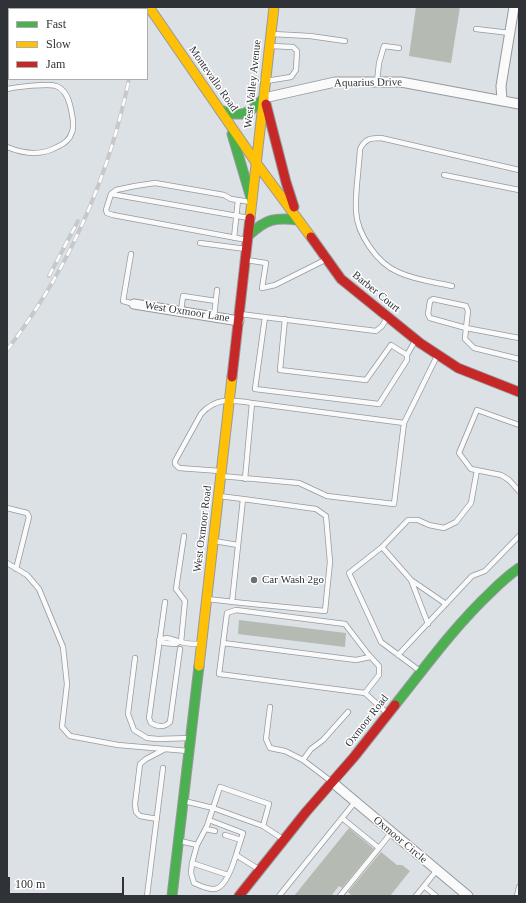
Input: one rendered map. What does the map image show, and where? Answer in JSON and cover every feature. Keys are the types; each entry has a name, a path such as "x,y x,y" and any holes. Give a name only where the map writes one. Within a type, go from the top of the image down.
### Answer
{"main road":[{"name":"Montevallo Road","path":"149,7 257,164"},
{"name":"West Valley Avenue","path":"257,164 266,81 271,8"},
{"path":"220,110 238,116 246,113 258,105 264,98"},
{"path":"249,237 258,226 268,220 278,218 298,220 288,193 264,98"},
{"path":"229,123 248,190 253,202"},
{"name":"West Oxmoor Road","path":"172,896 180,841 257,164"},
{"name":"Barber Court","path":"257,164 341,279 416,340 458,368 519,392"},
{"name":"Oxmoor Road","path":"239,896 354,757 456,628 478,604 510,574 519,568"}],"street":[{"path":"502,100 502,86 514,7"},
{"name":"Aquarius Drive","path":"264,98 335,82 401,82 519,104"},
{"name":"West Oxmoor Lane","path":"134,304 214,317 240,317"},
{"name":"Oxmoor Circle","path":"332,782 468,896"}],"lane":[{"path":"476,29 510,33"},
{"path":"270,34 310,36 345,41"},
{"path":"266,81 291,77 296,70 297,50 292,47 269,46"},
{"path":"377,82 379,63 384,46 399,48"},
{"path":"7,89 48,85 57,86 63,90 67,96 71,110 73,131 65,143 44,153 31,154 16,151 7,147"},
{"path":"452,286 416,279 396,272 380,260 365,242 358,225 356,212 360,150 363,142 370,138 381,138 519,170"},
{"path":"444,175 519,190"},
{"path":"249,237 234,238 108,214 106,210 111,194 116,190 155,183 253,202"},
{"path":"111,194 251,219"},
{"path":"234,238 238,200"},
{"path":"200,243 247,250"},
{"path":"131,254 123,302 134,304"},
{"path":"246,260 266,263 262,288 275,285 327,259"},
{"path":"214,317 217,290"},
{"path":"181,312 184,296 216,301"},
{"path":"519,338 466,328 430,318 428,314 431,300 466,306 468,311 466,328 465,338 474,348 519,359"},
{"path":"240,317 285,319 376,331 382,326 388,317"},
{"path":"265,317 255,389 379,404 407,360 407,355 416,340"},
{"path":"285,319 280,370 366,380 391,345 407,355"},
{"path":"404,423 230,399 206,408 201,414 175,461 175,464 179,468 245,479 299,483 327,496 394,504 404,423 438,354"},
{"path":"245,479 252,403"},
{"path":"519,425 477,410 459,453 471,469 501,475 509,480 519,491"},
{"path":"421,672 381,642 349,573 382,547 408,520 418,520 430,525 444,528 456,522 471,503 477,470"},
{"path":"207,599 325,611 330,562 326,516 316,509 219,496"},
{"path":"232,602 243,499"},
{"path":"7,508 27,513 29,517 16,569"},
{"path":"180,642 185,601 176,589 184,536"},
{"path":"398,655 472,576 485,571 519,536"},
{"path":"214,542 238,545"},
{"path":"382,547 410,580 446,604"},
{"path":"7,563 26,575 39,589 63,647 67,684 62,728 70,736 118,745 190,751"},
{"path":"410,580 428,624"},
{"path":"165,602 149,718 152,723 158,727 167,725 170,722 180,649"},
{"path":"365,693 379,675 380,666 370,657 345,624 236,610 227,613 219,674 365,693 388,714"},
{"path":"159,640 164,638 202,645"},
{"path":"223,643 356,660 370,657"},
{"path":"135,658 128,714 134,730 147,738 191,738"},
{"path":"270,707 266,739 270,748 285,751 303,760 332,782"},
{"path":"303,760 311,749 323,740 348,712"},
{"path":"143,747 147,738"},
{"path":"157,819 140,816 136,812 135,804 140,764 146,759 166,749"},
{"path":"147,896 163,768"},
{"path":"209,820 243,833 236,856 222,886 216,889 207,889 194,883 191,873 192,863 197,845 206,829 209,820 213,808 220,787 269,804 262,826"},
{"path":"184,801 213,808 262,826 284,840"},
{"path":"279,896 355,802"},
{"path":"342,818 379,848"},
{"path":"206,829 215,831"},
{"path":"340,896 391,833"},
{"path":"224,835 241,840"},
{"path":"180,841 197,845"},
{"path":"236,856 260,870"},
{"path":"192,863 228,875"},
{"path":"416,896 437,870"},
{"path":"424,886 436,896"},
{"path":"517,896 519,887"}],"building":[{"path":"416,7 460,7 451,63 409,56"},
{"path":"239,620 346,633 345,647 238,634"},
{"path":"349,828 374,849 342,888 339,886 331,896 294,896"},
{"path":"381,852 397,865 402,865 410,871 390,896 352,896 348,892"}],"railway":[{"path":"7,350 29,320 49,288 83,222 98,187 110,152 121,116 129,80"},
{"path":"49,276 78,221"}],"traffic: fast":[{"path":"220,110 234,114 244,113 254,108 264,98"},
{"path":"232,134 251,198"},
{"path":"249,235 261,225 271,220 298,220"},
{"path":"395,705 465,619 498,585 519,568"},
{"path":"172,896 199,666"}],"traffic: slow":[{"path":"149,7 257,164 311,237"},
{"path":"250,218 274,7"},
{"path":"199,666 232,377"}],"traffic: jam":[{"path":"266,104 294,207"},
{"path":"232,377 250,218"},
{"path":"311,237 341,279 420,343 458,368 519,392"},
{"path":"239,896 306,812 354,757 395,705"}],"place":[{"name":"Car Wash 2go","path":"254,580"}]}
